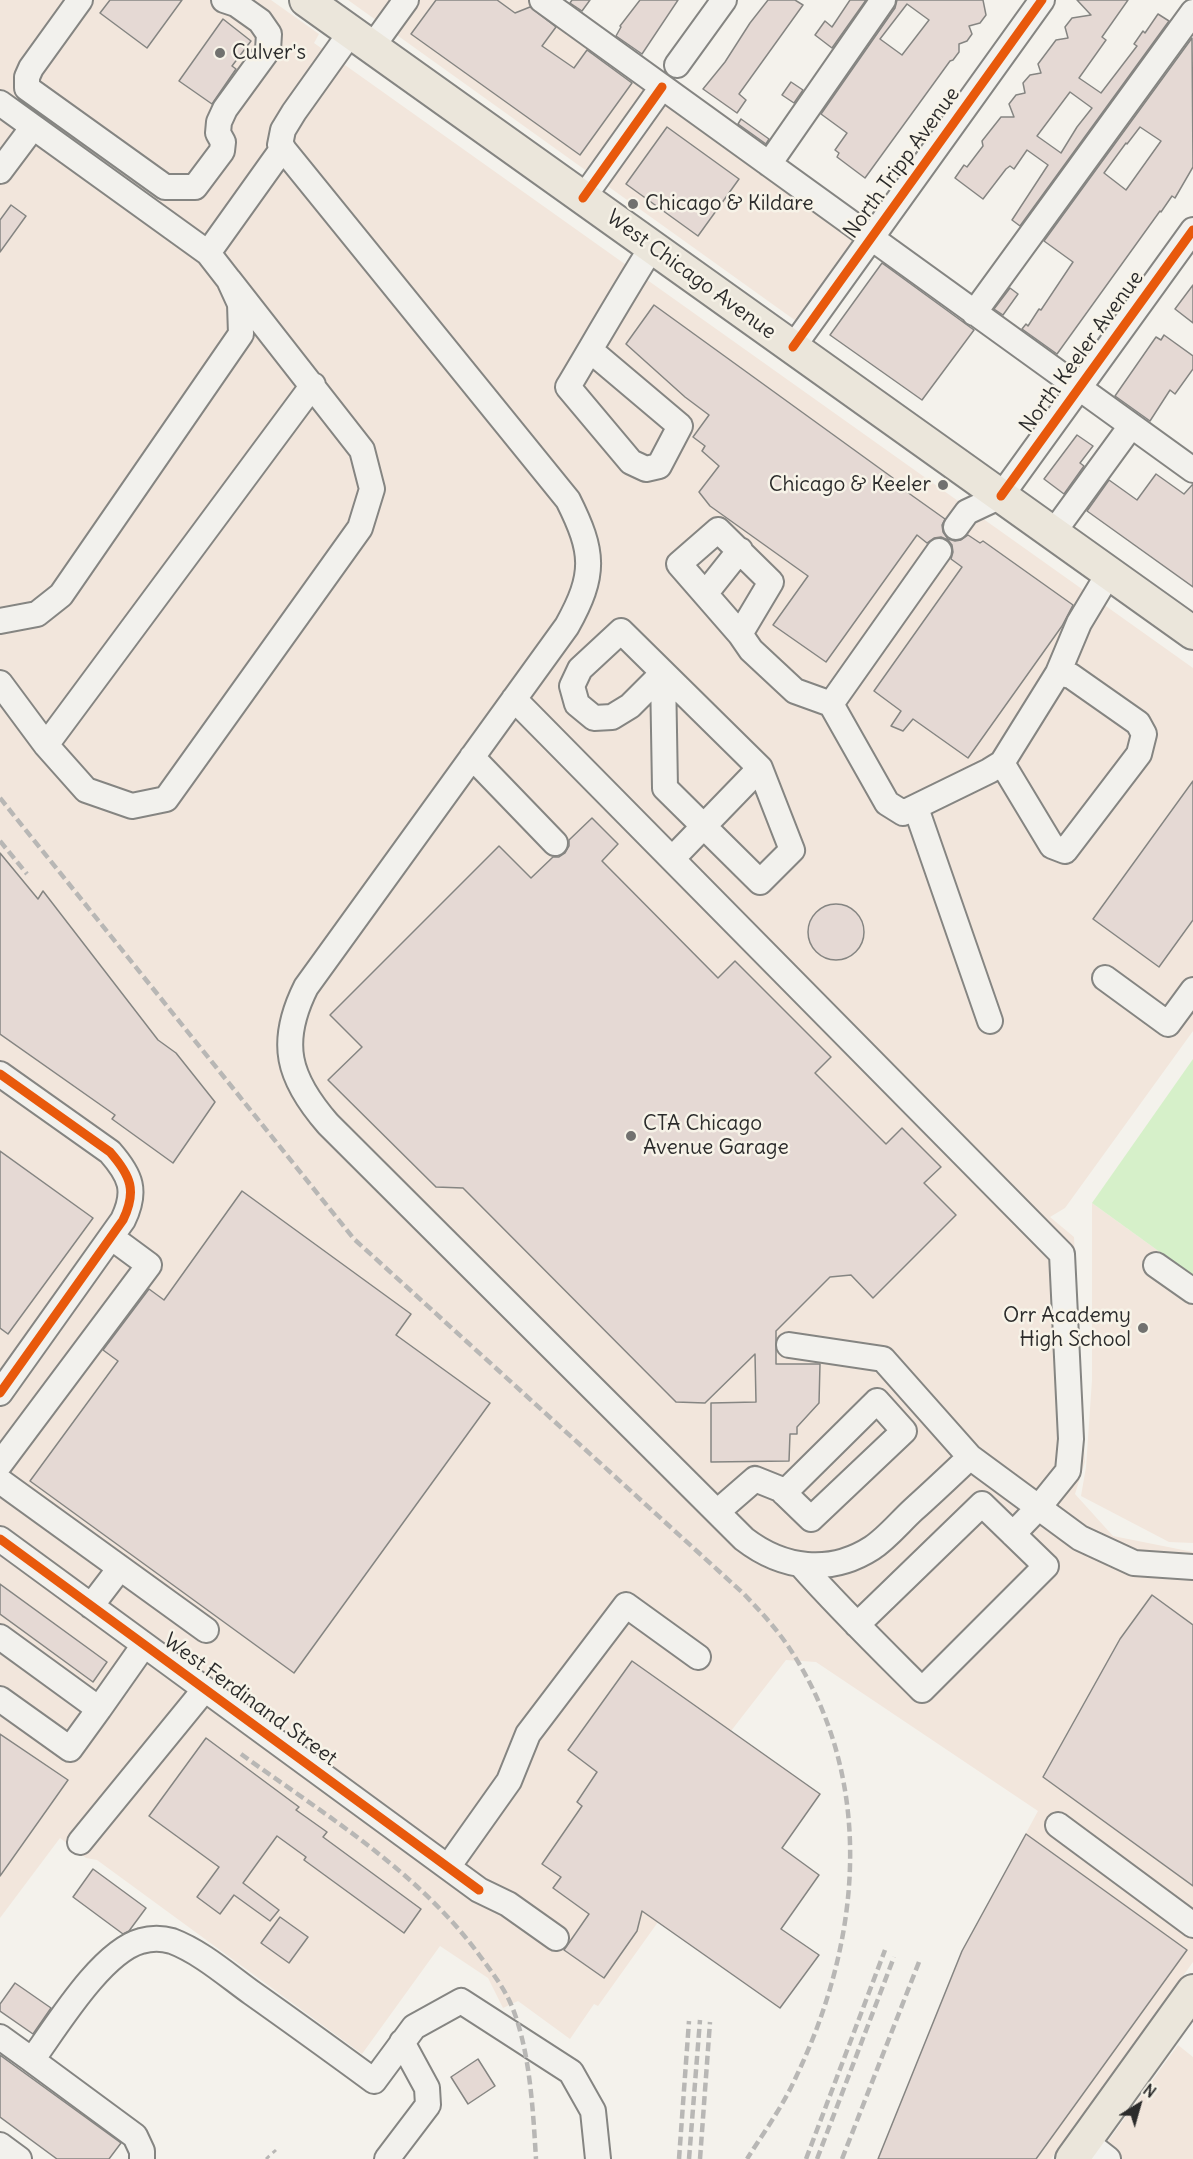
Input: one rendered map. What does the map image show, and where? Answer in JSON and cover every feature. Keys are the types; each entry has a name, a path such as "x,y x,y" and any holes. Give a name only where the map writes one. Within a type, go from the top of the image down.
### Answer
{"main road":[{"name":"West Chicago Avenue","path":"306,0 1193,633"},
{"path":"1088,2153 1193,1991"}],"street":[{"path":"80,0 31,68 27,77 27,88 132,152 165,187 195,187 222,151 224,142 218,133 219,122 225,109 268,50 269,34 260,21 236,4 224,0"},
{"path":"406,0 361,39 283,130 280,144 568,500 582,528 590,557 580,602 567,626 306,987 295,1008 290,1029 290,1055 298,1080 310,1103 328,1124 744,1539 760,1551 778,1560 801,1564 824,1565 847,1561 874,1547 970,1457"},
{"path":"677,65 724,0"},
{"path":"769,164 883,0"},
{"name":"North Tripp Avenue","path":"793,347 1042,0"},
{"path":"553,3 662,87 1078,388 1131,426 1190,461"},
{"path":"974,313 1193,12"},
{"path":"583,198 662,87"},
{"path":"0,103 208,254 362,450 372,489 360,528 166,799 132,806 86,790 46,745 0,683"},
{"path":"0,171 33,127"},
{"path":"208,254 283,148"},
{"name":"North Keeler Avenue","path":"1001,496 1193,230"},
{"path":"590,350 680,426 659,466 646,469 631,462 568,387 590,350 652,247"},
{"path":"0,621 37,614 61,595 241,334 240,304 229,280"},
{"path":"46,745 313,385"},
{"path":"1053,533 1131,426"},
{"path":"956,527 967,512 1001,496"},
{"path":"740,634 771,582 718,530 679,564 740,634 750,650 795,691 831,704 887,803 903,813 1002,763 1058,673 1079,622 1109,573"},
{"path":"705,594 740,550"},
{"path":"831,704 939,551"},
{"path":"663,673 760,768 792,850 760,882 665,788 663,673"},
{"path":"1002,763 1052,846 1065,851 1140,754 1144,734 1138,723 1071,676 1058,673"},
{"path":"514,699 1062,1254 1071,1439 1068,1471 1013,1534"},
{"path":"472,757 555,843"},
{"path":"672,859 760,768"},
{"path":"916,808 990,1021"},
{"path":"1105,978 1168,1024 1193,990"},
{"path":"0,1074 110,1152 123,1167 132,1188 131,1204 123,1220 0,1393"},
{"path":"0,1464 149,1265 111,1237"},
{"path":"1156,1265 1193,1291"},
{"path":"789,1345 883,1359 970,1457 1080,1538 1134,1563 1193,1568"},
{"path":"717,1512 755,1479 780,1490 811,1519 904,1431 877,1401 784,1493"},
{"path":"0,1481 206,1630"},
{"path":"801,1564 857,1625 922,1690 1046,1566 982,1504 857,1625"},
{"name":"West Ferdinand Street","path":"3,1549 91,1606 479,1890 508,1904 556,1938"},
{"path":"91,1606 120,1568"},
{"path":"448,1867 509,1781 528,1734 626,1605 698,1657"},
{"path":"0,1637 99,1709"},
{"path":"0,1699 70,1749 144,1645"},
{"path":"81,1842 205,1689"},
{"path":"1058,1826 1193,1925"},
{"path":"32,2060 87,1984 103,1967 116,1955 139,1941 159,1938 172,1941 206,1960 374,2080 414,2027 461,2001 571,2072 593,2111 598,2159"},
{"path":"0,2037 135,2136 142,2151 142,2159"},
{"path":"387,2159 428,2105 427,2088 402,2043"},
{"path":"0,2145 19,2159"}],"path":[{"path":"267,2159 276,2150"}],"shaded area":[{"path":"0,0 72,0 75,24 92,0 271,0 319,34 314,43 1193,668 1193,1031 1065,1208 1050,1217 1074,1237 1085,1462 1075,1494 1113,1536 1193,1552 1193,1962 1051,2159 878,2159 962,1951 1038,1811 816,1662 786,1660 731,1731 820,1794 782,1848 819,1875 781,1928 819,1955 780,2008 658,1922 598,2006 594,2004 570,2039 518,2001 503,2008 488,1978 440,1946 362,2054 97,1860 86,1858 60,1838 0,1918"},
{"path":"348,0 528,0 856,236 796,321"},
{"name":"Orr Academy High School","path":"1092,1203 1193,1276 1193,1543 1169,1542 1081,1496 1086,1467 1092,1380"},
{"path":"1178,2045 1193,2057 1193,2159 1095,2159"}],"green space":[{"path":"1193,1059 1193,1276 1092,1203"}],"building":[{"path":"110,0 182,0 147,48 100,13"},
{"path":"436,0 497,0 515,13 530,7 556,27 542,46 574,68 587,50 632,83 580,155 411,34"},
{"path":"572,0 590,0 582,11 570,3"},
{"path":"640,0 678,0 642,54 616,36 620,26"},
{"path":"768,0 795,0 803,5 739,94 746,100 737,113 703,89 725,62"},
{"path":"850,0 866,0 832,48 815,35 825,21 832,27"},
{"path":"897,0 983,0 986,15 980,23 969,26 972,34 967,41 959,44 959,52 950,61 865,178 837,157 839,153 835,150 847,133 821,114 895,8","holes":["907,4 929,20 902,55 880,39"]},
{"path":"1077,0 1128,0 1102,37 1106,40 1079,78 1101,93 1137,46 1134,44 1143,31 1145,33 1158,14 1169,21 1020,226 1012,220 1048,165 1027,150 1014,169 1010,166 1006,169 983,199 955,178 983,146 982,141 1001,117 1014,117 1009,104 1016,95 1025,93 1023,83 1030,75 1041,73 1038,64 1056,40 1068,38 1065,27 1072,18 1091,15","holes":["1070,92 1092,108 1061,153 1037,136"]},
{"name":"Culver's","path":"223,19 251,41 232,66 236,69 212,104 179,81"},
{"path":"1192,38 1193,167 1175,198 1172,196 1160,211 1057,354 1022,329 1026,324 1028,326 1039,309 1041,310 1073,262 1044,241","holes":["1140,127 1161,141 1126,190 1104,173"]},
{"path":"791,82 803,90 794,103 782,95"},
{"path":"741,119 769,139 766,144 738,124"},
{"path":"667,127 739,179 698,236 626,184"},
{"path":"11,205 26,216 0,252 0,220"},
{"path":"882,263 974,330 922,400 830,335"},
{"path":"1193,285 1193,323 1175,309"},
{"path":"1010,288 1018,294 1003,315 994,309"},
{"path":"654,305 893,478 893,482 945,519 942,525 943,532 948,539 961,540 968,535 980,543 983,541 1073,605 1062,626 968,758 913,719 903,731 891,726 901,711 874,691 962,567 951,559 952,545 941,537 934,538 927,543 917,535 826,662 773,625 808,576 710,506 699,492 719,466 702,451 705,446 693,437 709,415 685,397 626,344"},
{"path":"1164,335 1193,356 1193,369 1175,394 1170,390 1150,421 1115,396 1156,337 1161,340"},
{"path":"1077,435 1093,446 1080,463 1084,466 1064,494 1044,479"},
{"path":"1156,474 1184,494 1193,484 1193,587 1087,511 1109,480 1137,500"},
{"path":"1193,781 1193,920 1159,967 1093,919"},
{"name":"CTA Chicago Avenue Garage","path":"592,818 618,844 602,861 718,978 735,961 831,1057 815,1073 886,1144 902,1128 941,1167 924,1183 956,1215 873,1298 851,1275 830,1277 776,1331 776,1364 820,1364 819,1403 797,1427 797,1434 790,1434 789,1461 711,1462 711,1403 756,1402 755,1354 705,1403 676,1402 463,1188 436,1187 328,1080 362,1047 330,1015 499,846 531,878 553,857 559,857 565,853 569,840"},
{"path":"0,853 38,899 43,891 158,1040 176,1053 215,1102 173,1163 112,1119 115,1115 0,1034"},
{"path":"836,904 851,909 859,917 864,932 859,947 851,955 836,960 821,955 813,947 808,932 813,917 821,909"},
{"path":"0,1151 93,1218 8,1334 0,1328"},
{"path":"242,1191 411,1314 396,1335 490,1403 294,1673 30,1481 118,1361 103,1350 149,1289 164,1300"},
{"path":"0,1584 107,1662 93,1682 0,1614"},
{"path":"1152,1595 1193,1625 1193,1886 1043,1777 1120,1639"},
{"path":"632,1661 820,1794 782,1848 819,1875 781,1929 819,1955 780,2008 642,1911 637,1931 604,1978 564,1950 589,1914 553,1888 561,1877 542,1864 582,1806 577,1802 597,1772 568,1750"},
{"path":"0,1734 68,1780 0,1876"},
{"path":"206,1738 299,1807 296,1810 327,1832 323,1837 421,1909 404,1933 304,1860 306,1857 277,1836 243,1883 279,1910 270,1921 234,1895 220,1914 197,1897 219,1867 149,1816"},
{"path":"1026,1834 1187,1950 1036,2159 878,2159 962,1951"},
{"path":"93,1869 146,1908 129,1931 123,1934 73,1897"},
{"path":"280,1917 308,1937 289,1963 261,1943"},
{"path":"15,1983 51,2008 33,2034 0,2011 0,2004"},
{"path":"0,2055 121,2143 109,2159 57,2159 0,2117"},
{"path":"478,2059 495,2086 468,2104 451,2077"}],"railway":[{"path":"0,798 354,1239 744,1594 788,1646 817,1697 836,1750 847,1804 850,1860 846,1915 835,1970 818,2024 791,2088 747,2159"},
{"path":"0,841 27,874"},
{"path":"241,1754 337,1822 399,1871 455,1925 488,1967 510,2002 522,2039 529,2079 536,2159"},
{"path":"806,2159 885,1950"},
{"path":"817,2159 894,1957"},
{"path":"842,2159 919,1962"},
{"path":"689,2159 700,2020"},
{"path":"679,2159 689,2021"},
{"path":"700,2159 710,2022"}],"cycle path":[{"path":"793,347 1042,0"},
{"path":"583,198 662,87"},
{"path":"1001,496 1193,230"},
{"path":"0,1074 110,1152 127,1176 131,1192 123,1220 0,1393"},
{"path":"0,1539 479,1890"}],"place":[{"name":"Culver's","path":"220,53"},
{"name":"Chicago & Kildare","path":"633,204"},
{"name":"Chicago & Keeler","path":"943,485"},
{"name":"CTA Chicago Avenue Garage","path":"631,1136"},
{"name":"Orr Academy High School","path":"1143,1328"}]}
